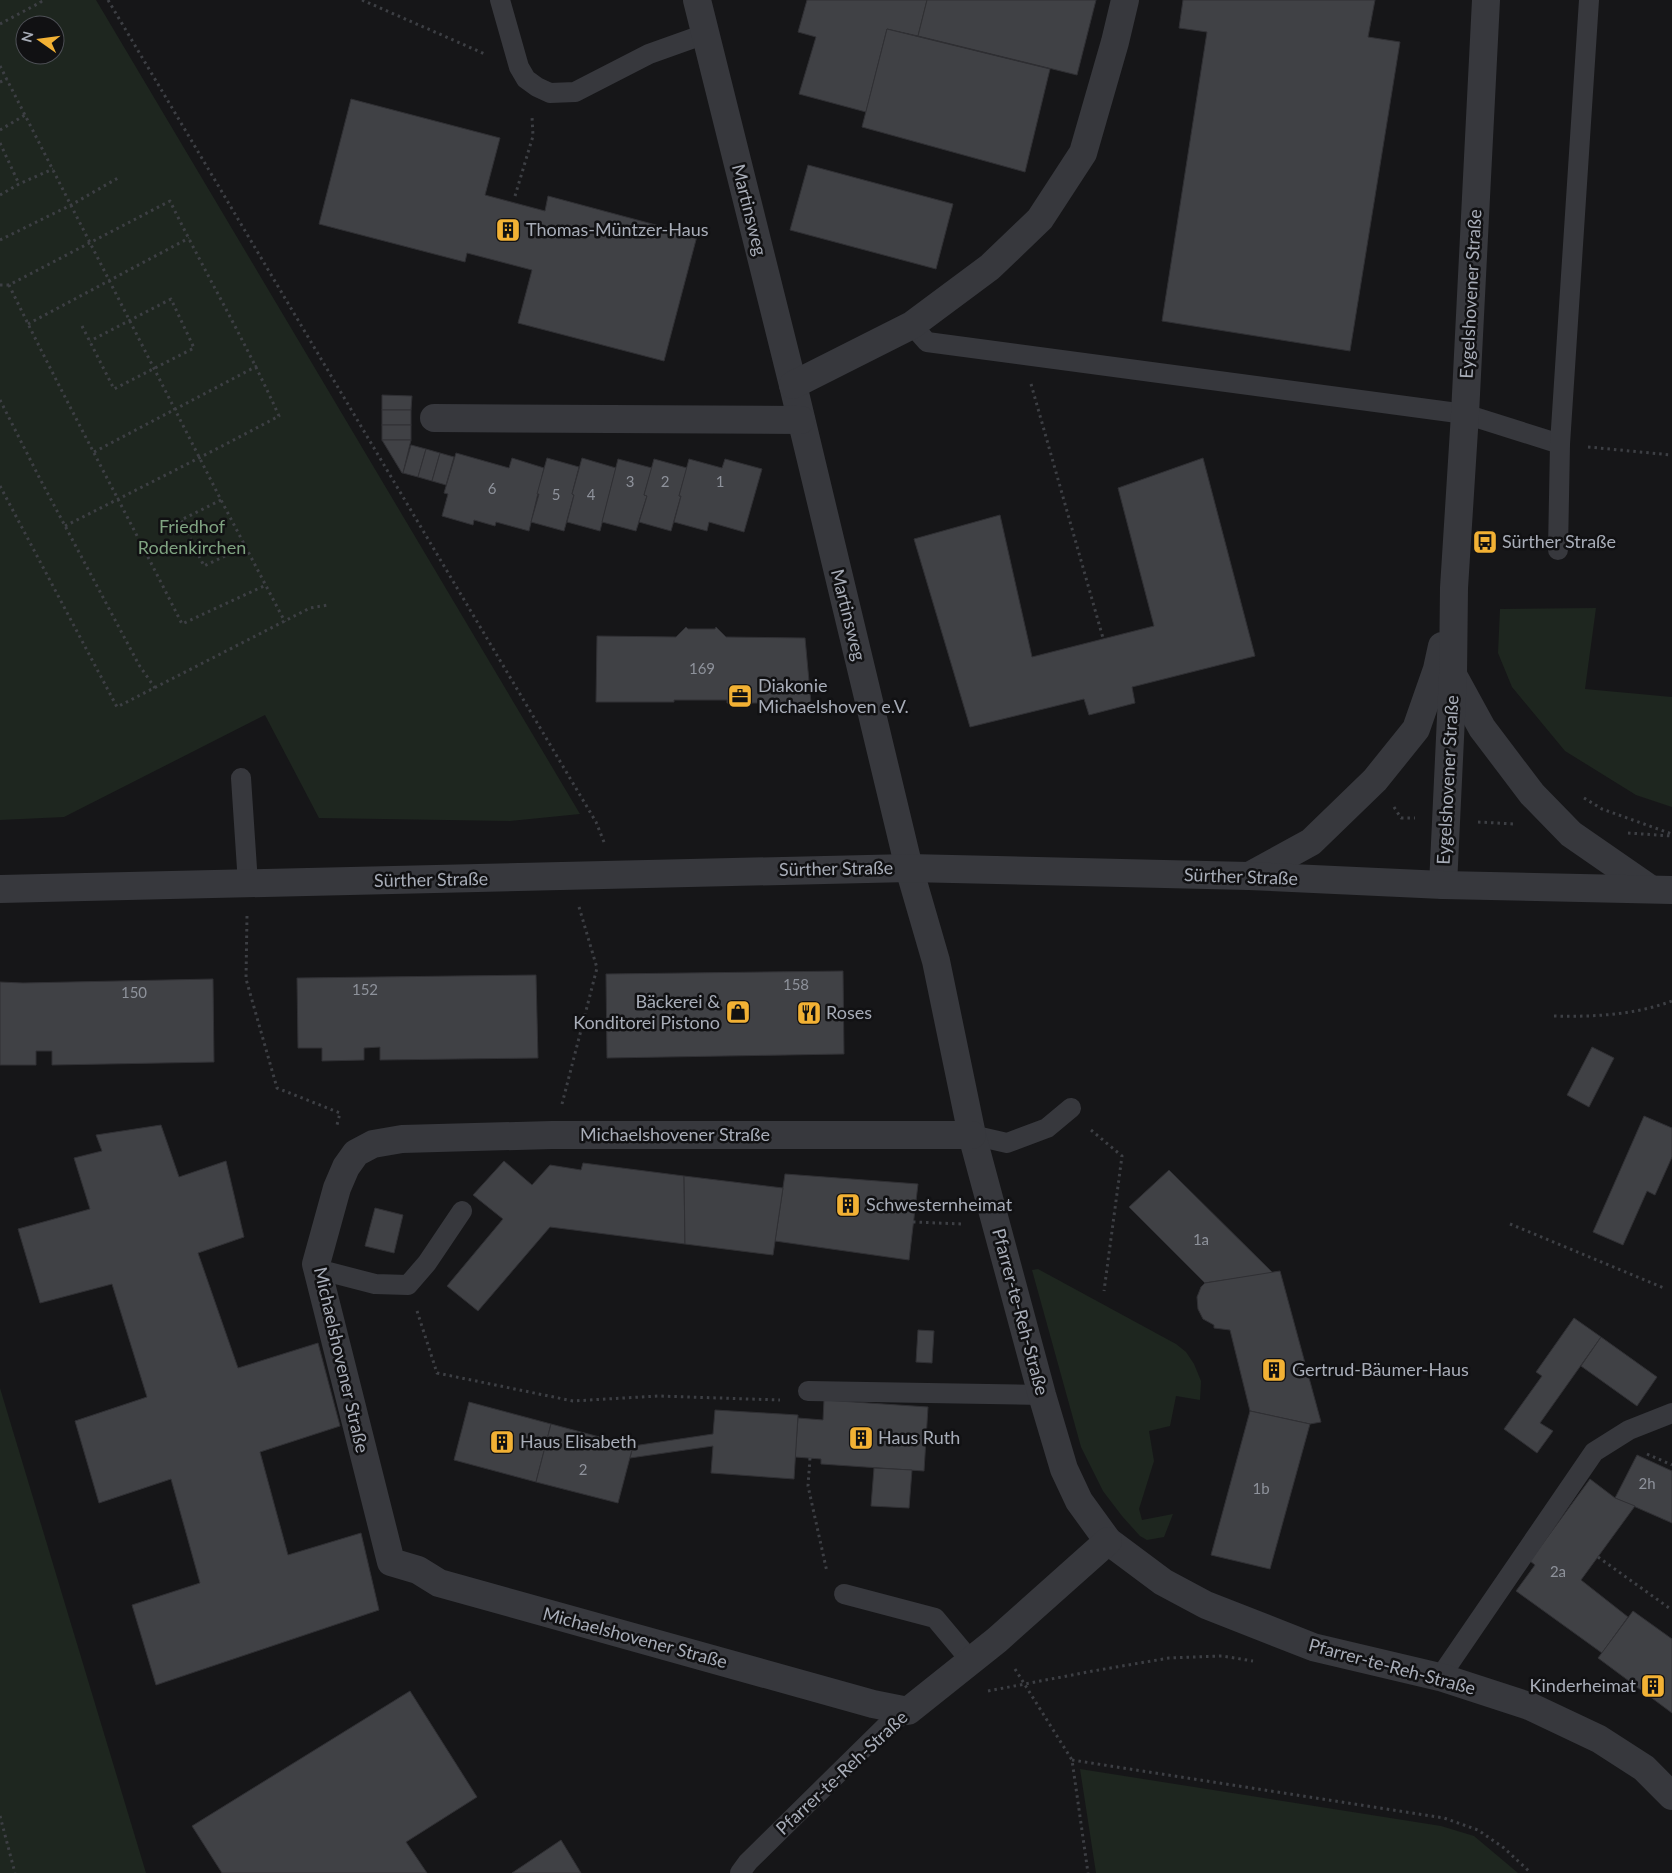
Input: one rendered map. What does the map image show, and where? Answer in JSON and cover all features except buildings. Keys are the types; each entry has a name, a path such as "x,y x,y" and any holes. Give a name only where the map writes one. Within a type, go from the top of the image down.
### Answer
{"street":[{"name":"Martinsweg","path":"697,0 793,385 909,868"},
{"path":"793,385 912,325 990,267 1040,219 1082,153 1126,0"},
{"name":"Eygelshovener Straße","path":"1443,885 1453,675 1454,588 1465,414 1486,0"},
{"path":"434,418 801,420"},
{"name":"Eygelshovener Straße","path":"1250,876 1311,842 1375,780 1416,729 1437,669 1454,588"},
{"name":"Eygelshovener Straße","path":"1453,675 1482,728 1532,794 1571,834 1660,889"},
{"name":"Sürther Straße","path":"0,889 909,868 1250,876 1443,885 1660,889"},
{"name":"Pfarrer-te-Reh-Straße","path":"909,868 936,961 972,1135 1042,1395 1064,1469 1079,1501 1108,1541 1164,1582 1206,1605 1250,1624 1313,1647 1440,1677 1528,1706 1599,1739 1644,1768 1672,1796"},
{"name":"Michaelshovener Straße","path":"908,1711 873,1704 439,1583 418,1570 391,1562 316,1264 337,1188 346,1167 356,1153 372,1144 402,1139 552,1135 972,1135"},
{"name":"Pfarrer-te-Reh-Straße","path":"908,1711 996,1640 1108,1541"}],"lane":[{"path":"500,0 519,67 526,79 550,93 575,92 649,54 706,34"},
{"path":"1558,550 1560,444 1589,0"},
{"path":"912,325 927,342 1465,414 1560,444"},
{"path":"241,778 248,884"},
{"path":"972,1135 1007,1143 1047,1128 1069,1109"},
{"path":"317,1269 375,1284 408,1285 426,1263 462,1211"},
{"path":"808,1391 1042,1395"},
{"path":"1440,1677 1594,1452 1628,1430 1672,1413"},
{"path":"844,1594 935,1618 971,1661"},
{"name":"Pfarrer-te-Reh-Straße","path":"740,1873 748,1862 886,1726 908,1711"}],"path":[{"path":"0,24 41,2 40,0"},
{"path":"108,0 596,822 617,875"},
{"path":"362,0 485,54 493,60"},
{"path":"0,66 285,622"},
{"path":"0,82 7,79"},
{"path":"515,196 533,136 531,91 534,85"},
{"path":"0,130 25,115"},
{"path":"0,143 19,184"},
{"path":"0,195 19,184 53,169"},
{"path":"0,240 71,205 118,178"},
{"path":"0,285 9,284 170,201 257,366 279,416 65,526"},
{"path":"28,324 188,238"},
{"path":"9,284 182,624 266,585"},
{"path":"82,326 114,389 194,348 171,299 90,341"},
{"path":"1022,354 1103,638"},
{"path":"94,452 257,366"},
{"path":"0,400 139,666 155,688"},
{"path":"1560,444 1612,451 1672,455"},
{"path":"0,486 117,708 310,608 328,605"},
{"path":"221,500 181,520 204,566 246,546"},
{"path":"552,1135 569,1079 597,968 569,876"},
{"path":"248,884 246,980 277,1088 340,1113 336,1130 356,1153"},
{"path":"1554,1016 1595,1017 1651,1008 1672,1001"},
{"path":"1069,1109 1122,1156 1104,1291"},
{"path":"913,1222 963,1224 994,1219"},
{"path":"1510,1224 1664,1288"},
{"path":"408,1285 437,1373 573,1401 658,1396 791,1401 808,1391"},
{"path":"810,1458 808,1486 829,1583 844,1594"},
{"path":"1598,1557 1672,1610"},
{"path":"996,1640 1072,1760 1088,1873"},
{"path":"982,1696 989,1690 1169,1658 1222,1656 1258,1662"},
{"path":"1072,1760 1444,1818 1478,1830 1504,1848 1531,1873"},
{"path":"0,1816 14,1873"}],"green space":[{"name":"Friedhof Rodenkirchen","path":"0,0 96,0 580,814 510,821 319,818 265,715 64,817 0,820"},
{"path":"1596,608 1585,689 1672,697 1672,807 1636,795 1565,751 1512,687 1498,653 1500,609"},
{"path":"1038,1269 1176,1344 1186,1352 1194,1364 1201,1381 1200,1400 1176,1396 1170,1426 1149,1431 1154,1461 1139,1509 1142,1520 1173,1514 1164,1537 1147,1540 1140,1536 1103,1491 1081,1447 1032,1270"},
{"path":"0,1388 146,1873 0,1873"},
{"path":"1080,1769 1441,1826 1474,1836 1518,1873 1096,1873"}],"place":[{"name":"Thomas-Müntzer-Haus","path":"508,230"},
{"name":"Sürther Straße","path":"1485,542"},
{"name":"Diakonie Michaelshoven e.V.","path":"740,696"},
{"name":"Bäckerei & Konditorei Pistono","path":"738,1012"},
{"name":"Roses","path":"809,1013"},
{"name":"Schwesternheimat","path":"848,1205"},
{"name":"Gertrud-Bäumer-Haus","path":"1274,1370"},
{"name":"Haus Ruth","path":"861,1438"},
{"name":"Haus Elisabeth","path":"502,1442"},
{"name":"Kinderheimat","path":"1653,1686"}]}
